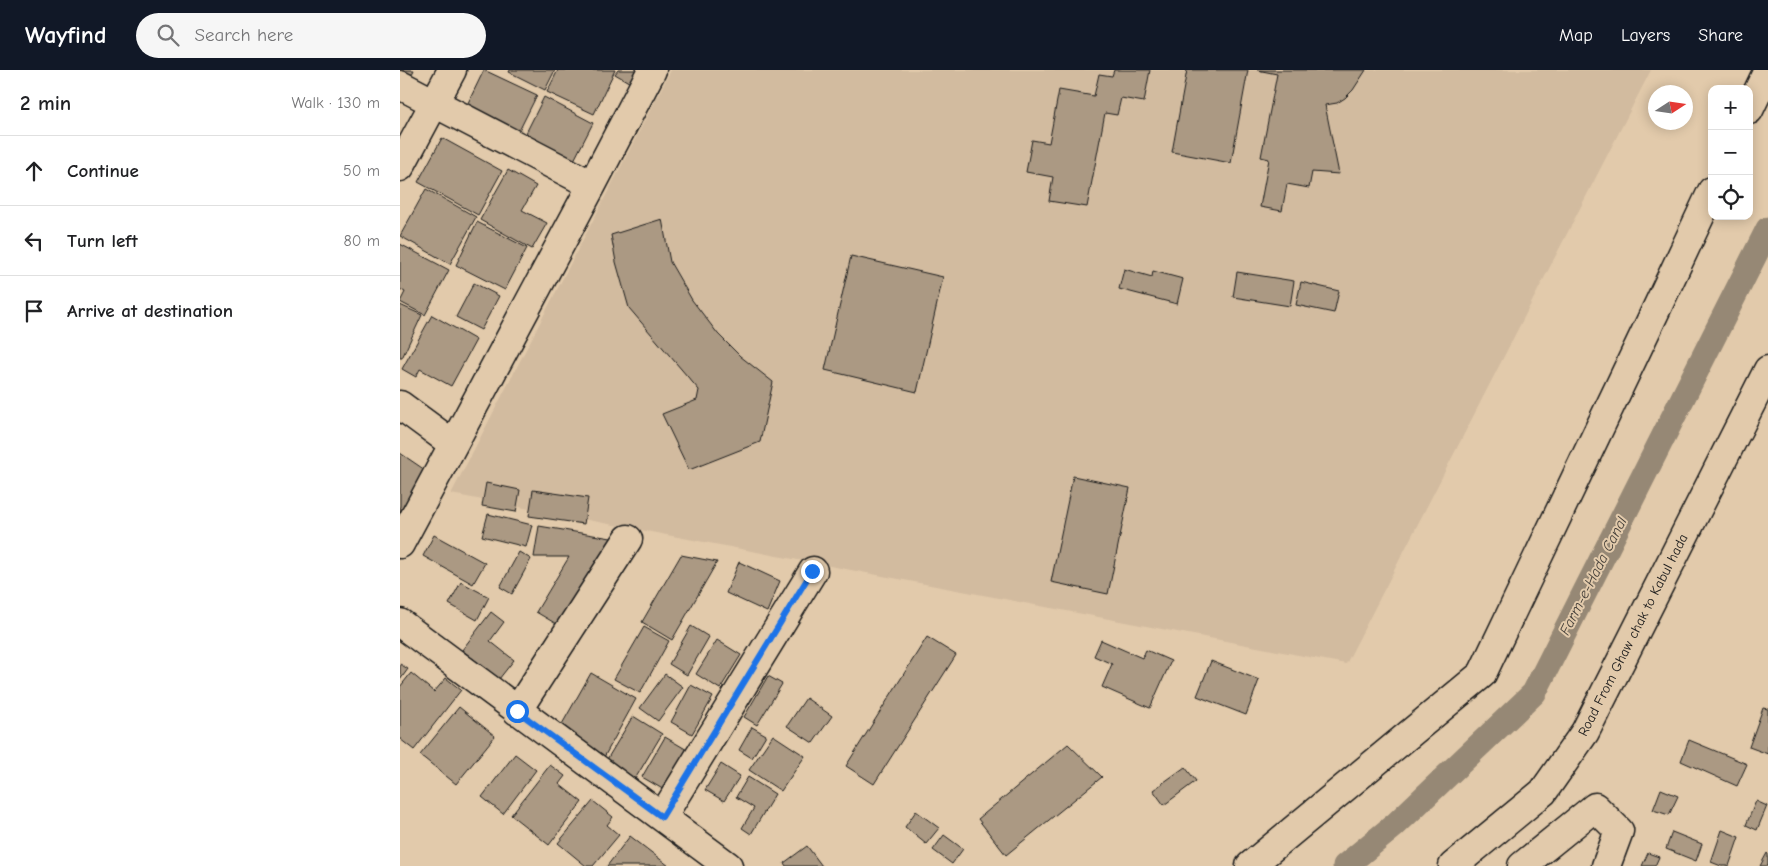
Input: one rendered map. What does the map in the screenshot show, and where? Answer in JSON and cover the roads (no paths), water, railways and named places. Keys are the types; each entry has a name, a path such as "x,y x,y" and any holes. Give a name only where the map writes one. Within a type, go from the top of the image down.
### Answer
{"street":[{"path":"400,168 452,70"},
{"path":"400,544 652,70"},
{"path":"1753,102 1768,70"},
{"path":"400,85 592,185"},
{"path":"1250,866 1482,674 1708,199"},
{"name":"Road From Ghaw chak to Kabul hada","path":"1453,866 1543,792 1585,732 1768,370"},
{"path":"400,405 453,444"},
{"path":"517,711 628,539"},
{"path":"662,817 812,571"},
{"path":"400,623 728,866"},
{"path":"1522,866 1595,807 1618,831 1606,866"}],"waterway":[{"name":"Farm-e-Hada Canal","path":"1345,866 1395,825 1534,693 1768,229"}]}
